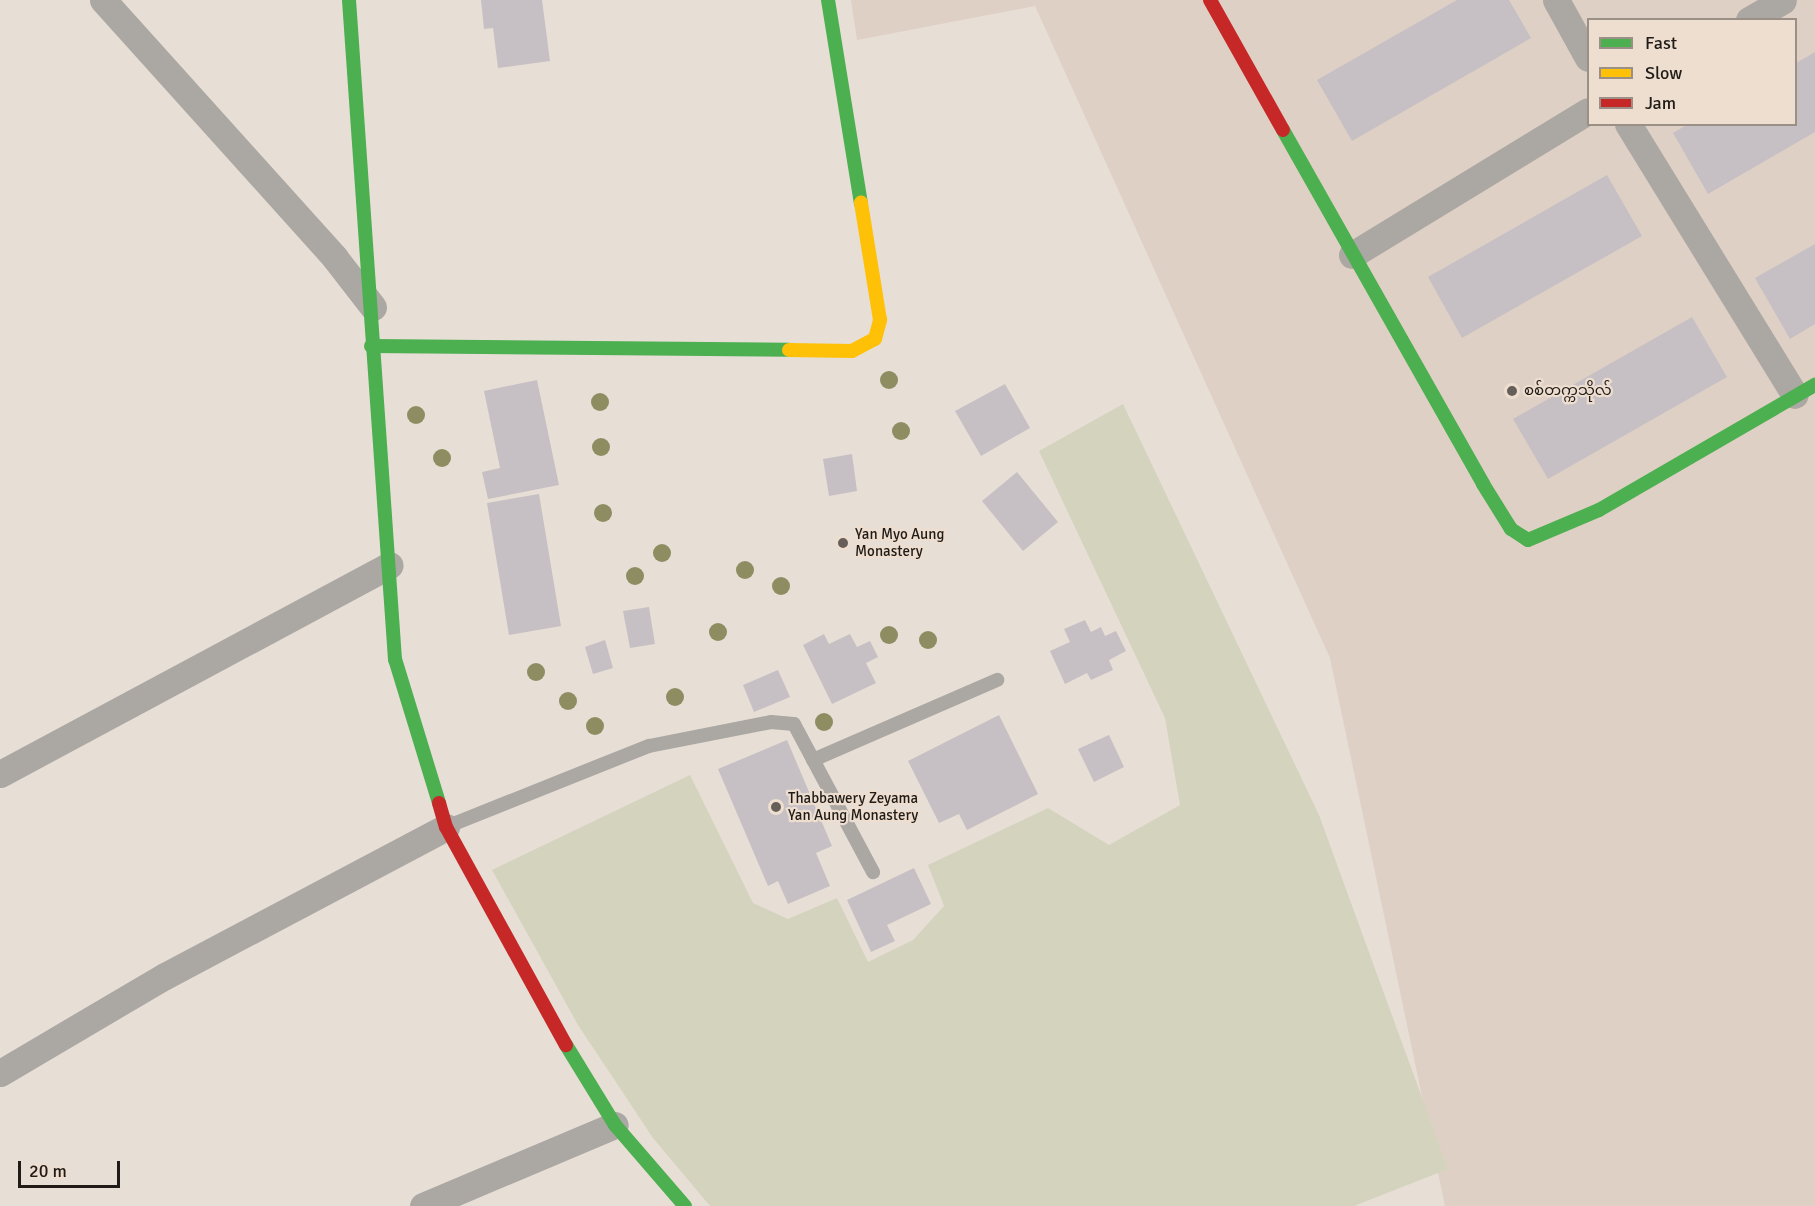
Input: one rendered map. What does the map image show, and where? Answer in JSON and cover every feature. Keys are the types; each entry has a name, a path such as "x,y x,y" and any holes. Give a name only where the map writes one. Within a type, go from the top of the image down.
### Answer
{"street":[{"path":"103,0 335,258 373,307"},
{"path":"349,0 373,307 371,346 395,660 446,827 560,1035 615,1125 684,1206"},
{"path":"371,346 852,351 876,339 880,320 828,0"},
{"path":"1210,0 1483,484 1511,529 1528,540 1599,510 1805,390 1629,126"},
{"path":"1556,0 1587,56"},
{"path":"1752,18 1783,0"},
{"path":"1352,255 1587,112"},
{"path":"0,774 389,565"},
{"path":"0,1073 165,976 446,827"},
{"path":"423,1206 615,1125"}],"lane":[{"path":"813,760 997,680"},
{"path":"446,827 649,746 771,722 794,724 873,872"}],"shaded area":[{"name":"စစ်‌တက္ကသိုလ်","path":"851,0 1815,0 1815,1206 1445,1206 1330,658 1035,6 857,40"}],"green space":[{"path":"1123,404 1319,815 1448,1169 1354,1206 710,1206 653,1138 578,1025 492,870 690,775 753,903 788,919 837,898 868,962 913,940 944,906 928,865 1048,808 1109,845 1180,805 1165,718 1039,451"}],"building":[{"path":"481,0 542,0 550,61 498,68 493,28 484,29"},
{"path":"1457,0 1509,0 1531,38 1352,141 1317,80"},
{"path":"1815,52 1815,132 1708,194 1673,133 1685,126 1797,126 1797,62"},
{"path":"1607,175 1642,236 1462,338 1428,277"},
{"path":"1815,244 1815,324 1790,339 1755,278"},
{"path":"1692,317 1727,377 1548,479 1513,419"},
{"path":"537,380 559,485 488,499 482,472 500,468 484,391"},
{"path":"1005,384 1030,428 981,456 955,411"},
{"path":"852,454 857,491 829,496 823,459"},
{"path":"1017,472 1058,522 1023,551 982,501"},
{"path":"539,494 561,626 509,635 487,503"},
{"path":"649,607 655,644 630,648 623,611"},
{"path":"1085,620 1091,632 1101,627 1105,636 1116,631 1126,651 1109,660 1113,670 1091,680 1087,673 1065,684 1050,651 1070,642 1064,629"},
{"path":"824,634 829,644 850,634 857,647 870,641 878,657 866,663 876,683 832,704 803,645"},
{"path":"605,640 613,668 593,674 585,647"},
{"path":"778,670 790,697 754,712 743,685"},
{"path":"999,715 1038,794 967,830 959,814 939,823 908,761"},
{"path":"1109,735 1124,767 1094,782 1078,749"},
{"path":"787,740 832,846 816,853 830,886 788,904 778,881 768,886 718,769"},
{"path":"914,868 931,904 887,925 895,941 871,952 847,900"}],"traffic: fast":[{"path":"349,0 395,659 439,803"},
{"path":"828,0 861,203"},
{"path":"1283,130 1483,484 1511,529 1528,540 1599,510 1815,385"},
{"path":"371,346 789,350"},
{"path":"566,1045 615,1125 685,1206"}],"traffic: slow":[{"path":"789,350 852,351 875,339 880,320 861,203"}],"traffic: jam":[{"path":"1210,0 1283,130"},
{"path":"439,803 446,827 566,1045"}],"place":[{"name":"စစ်‌တက္ကသိုလ်","path":"1512,391"},
{"name":"Yan Myo Aung Monastery","path":"843,543"},
{"name":"Thabbawery Zeyama Yan Aung Monastery","path":"776,807"}]}
